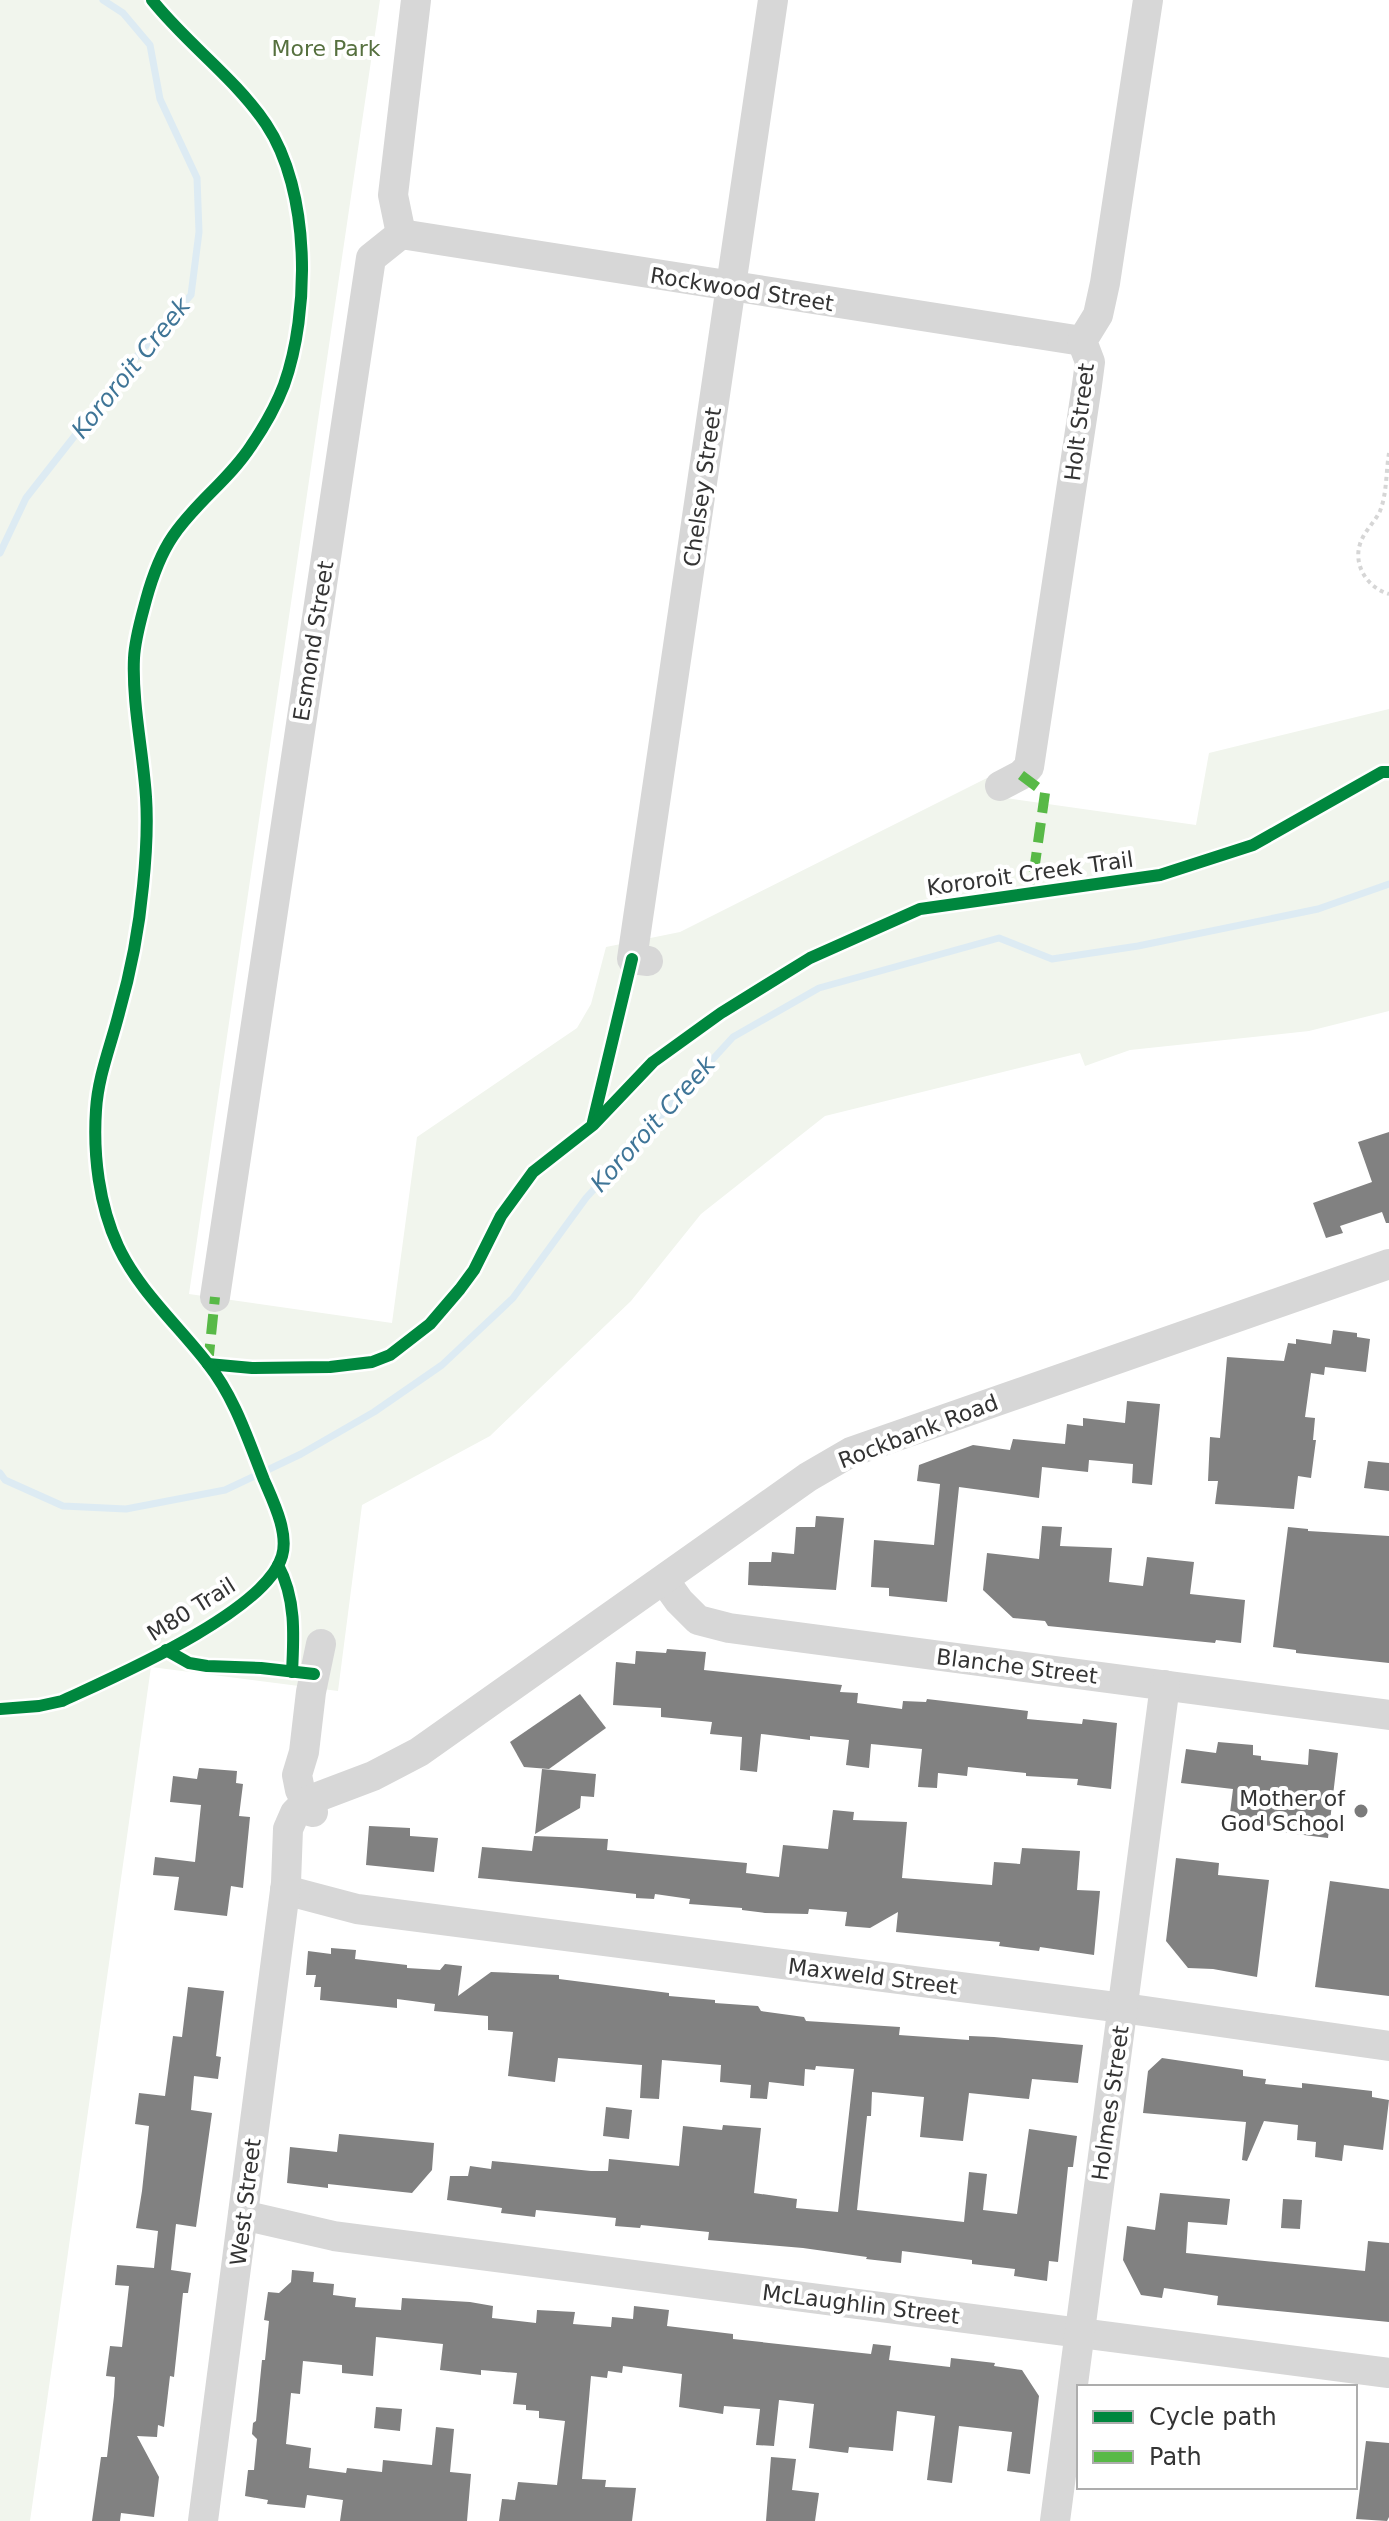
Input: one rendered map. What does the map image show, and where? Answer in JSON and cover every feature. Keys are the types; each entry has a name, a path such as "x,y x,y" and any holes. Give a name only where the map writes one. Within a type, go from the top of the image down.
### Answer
{"street":[{"path":"401,234 393,195 416,0"},
{"name":"Chelsey Street","path":"648,961 632,959 773,0"},
{"name":"Holt Street","path":"1000,786 1029,767 1090,362 1082,341 1098,315 1105,283 1148,0"},
{"name":"Rockwood Street","path":"401,234 1082,341"},
{"name":"Esmond Street","path":"215,1297 371,258 401,234"},
{"name":"Rockbank Road","path":"310,1806 376,1789 403,1771 419,1752 808,1477 851,1452 1389,1264"},
{"name":"Blanche Street","path":"664,1580 698,1620 729,1628 1389,1715"},
{"path":"310,1806 300,1790 297,1775 304,1752 311,1692 321,1644"},
{"name":"Holmes Street","path":"1055,2521 1165,1685"},
{"name":"West Street","path":"203,2521 285,1895 310,1806"},
{"name":"Maxweld Street","path":"285,1895 357,1909 1123,2008 1389,2046"},
{"name":"McLaughlin Street","path":"242,2226 1389,2373"}],"path":[{"path":"1389,453 1381,509 1361,542 1359,554 1360,564 1371,585 1389,594"}],"green space":[{"name":"More Park","path":"0,0 380,0 189,1294 392,1323 417,1137 577,1028 591,1004 606,947 680,932 987,778 999,797 1196,825 1209,753 1389,709 1389,1011 1309,1031 1130,1050 1085,1066 1080,1053 825,1116 701,1214 631,1301 490,1436 362,1505 338,1691 151,1667 30,2521 0,2521"}],"building":[{"path":"1389,1132 1389,1223 1386,1223 1382,1212 1340,1226 1343,1233 1326,1238 1313,1203 1372,1182 1358,1142"},
{"path":"1333,1330 1357,1333 1357,1337 1370,1339 1366,1372 1325,1367 1324,1375 1311,1373 1305,1417 1315,1418 1313,1440 1316,1440 1311,1478 1298,1476 1294,1509 1215,1504 1218,1481 1208,1481 1210,1437 1220,1438 1227,1357 1284,1361 1288,1343 1296,1344 1296,1339 1331,1344"},
{"path":"1127,1401 1160,1404 1152,1485 1132,1483 1133,1464 1089,1460 1088,1472 1042,1467 1039,1498 959,1487 947,1602 889,1596 889,1588 871,1587 874,1540 934,1545 940,1484 917,1481 919,1465 973,1445 1010,1450 1013,1439 1065,1444 1067,1424 1083,1426 1083,1418 1125,1423"},
{"path":"1368,1461 1389,1463 1389,1491 1364,1488"},
{"path":"816,1516 844,1518 836,1590 748,1585 749,1562 771,1562 772,1552 794,1554 796,1527 815,1527"},
{"path":"1042,1526 1062,1527 1060,1546 1112,1548 1109,1582 1143,1586 1147,1557 1194,1562 1190,1594 1245,1600 1241,1643 1048,1626 1045,1621 1013,1618 983,1590 987,1553 1039,1559"},
{"path":"1288,1527 1389,1536 1389,1663 1296,1653 1296,1650 1273,1647"},
{"path":"667,1649 706,1652 704,1670 842,1685 840,1692 858,1693 857,1703 902,1709 903,1701 926,1702 927,1699 1028,1711 1027,1719 1082,1724 1083,1719 1117,1723 1111,1789 1077,1785 1078,1779 1026,1776 1026,1773 968,1767 967,1776 938,1773 937,1788 918,1787 922,1749 871,1744 869,1768 846,1765 849,1740 810,1736 810,1740 761,1734 757,1772 740,1770 742,1737 710,1734 712,1722 661,1717 661,1708 613,1705 616,1662 635,1664 636,1651 666,1653"},
{"path":"580,1694 606,1728 549,1769 524,1767 510,1742"},
{"path":"1218,1742 1253,1745 1253,1755 1261,1756 1261,1760 1308,1765 1309,1749 1338,1753 1328,1838 1280,1832 1280,1827 1229,1821 1233,1789 1181,1783 1186,1749 1216,1753"},
{"path":"199,1768 237,1771 236,1783 243,1784 239,1816 250,1817 243,1888 231,1886 227,1916 174,1910 179,1877 153,1875 155,1857 195,1862 201,1805 170,1802 173,1776 197,1779"},
{"path":"542,1769 596,1774 594,1797 581,1796 580,1808 535,1834"},
{"path":"833,1810 854,1812 853,1820 907,1822 902,1878 992,1885 994,1862 1020,1864 1022,1848 1080,1851 1077,1890 1100,1891 1094,1955 896,1932 898,1912 870,1928 845,1926 847,1912 809,1909 808,1914 765,1913 689,1904 690,1899 655,1894 654,1899 636,1898 636,1894 478,1878 482,1847 532,1851 534,1836 608,1839 607,1850 747,1863 746,1873 779,1877 783,1845 828,1849"},
{"path":"369,1826 410,1828 410,1836 438,1838 434,1872 366,1865"},
{"path":"1176,1858 1219,1863 1218,1875 1269,1880 1257,1977 1188,1968 1166,1941"},
{"path":"1330,1881 1389,1889 1389,1996 1315,1987"},
{"path":"331,1948 356,1950 355,1959 407,1965 407,1968 440,1970 445,1964 462,1966 458,1996 491,1972 559,1975 559,1979 715,2000 715,2003 758,2006 761,2011 804,2017 806,2021 900,2027 899,2035 969,2040 969,2036 994,2037 1083,2045 1078,2083 1032,2079 1029,2099 969,2093 963,2141 920,2137 924,2097 872,2092 871,2116 867,2116 857,2210 964,2222 969,2172 987,2174 983,2210 1017,2214 1029,2129 1077,2136 1073,2167 1068,2167 1058,2262 1049,2261 1047,2281 1014,2276 1015,2269 972,2264 972,2260 902,2251 901,2263 866,2259 803,2248 708,2240 709,2232 641,2225 640,2228 615,2226 616,2218 536,2210 535,2217 501,2213 502,2208 447,2200 450,2176 468,2176 470,2166 491,2169 492,2161 591,2171 608,2171 609,2159 679,2166 683,2126 722,2130 723,2125 761,2128 754,2193 797,2199 796,2208 838,2212 854,2069 816,2066 815,2070 805,2069 804,2086 769,2082 767,2099 750,2098 751,2085 720,2082 721,2065 662,2060 659,2099 640,2098 642,2065 558,2058 555,2082 508,2076 513,2032 488,2030 488,2016 434,2011 435,2004 397,1999 397,2008 320,2000 321,1987 314,1987 316,1975 306,1975 308,1951 331,1954"},
{"path":"188,1987 224,1991 216,2056 221,2057 218,2079 194,2076 191,2110 212,2113 196,2227 176,2224 171,2270 191,2273 188,2293 183,2293 174,2377 170,2376 164,2427 158,2425 157,2437 137,2436 159,2477 154,2517 121,2513 120,2521 92,2521 101,2457 107,2457 114,2396 115,2377 106,2376 110,2346 122,2347 129,2286 115,2285 117,2265 154,2268 158,2231 136,2228 149,2126 135,2124 139,2093 165,2096 173,2036 182,2037"},
{"path":"1162,2058 1243,2070 1243,2076 1266,2079 1265,2084 1302,2088 1302,2083 1372,2091 1372,2097 1389,2100 1383,2150 1344,2145 1342,2161 1315,2157 1316,2142 1297,2140 1298,2125 1264,2121 1247,2161 1242,2160 1246,2122 1143,2113 1148,2071"},
{"path":"606,2107 632,2110 629,2139 603,2136"},
{"path":"339,2134 434,2143 432,2170 412,2193 287,2183 290,2147 337,2152"},
{"path":"1160,2193 1230,2199 1227,2225 1188,2222 1186,2253 1365,2271 1368,2241 1389,2243 1389,2322 1217,2305 1218,2296 1164,2288 1162,2298 1141,2295 1123,2260 1127,2226 1155,2230"},
{"path":"1283,2199 1302,2200 1300,2229 1281,2228"},
{"path":"292,2270 314,2272 313,2282 334,2284 333,2295 356,2298 355,2307 401,2310 402,2298 470,2302 493,2306 492,2318 536,2323 537,2310 575,2312 573,2324 611,2327 612,2317 633,2319 634,2306 669,2310 667,2326 733,2334 733,2339 871,2354 873,2344 891,2346 889,2360 950,2367 951,2358 995,2363 994,2366 1022,2370 1039,2396 1030,2474 1007,2471 1012,2432 959,2426 952,2483 927,2480 935,2416 897,2411 893,2451 849,2447 848,2453 809,2448 814,2404 779,2400 774,2446 756,2445 760,2409 724,2406 723,2414 679,2407 682,2374 623,2366 622,2373 608,2371 607,2378 591,2376 582,2479 606,2480 605,2487 636,2488 632,2521 499,2521 502,2499 515,2500 518,2482 557,2485 565,2421 539,2418 539,2411 526,2410 526,2405 513,2404 517,2373 481,2370 481,2375 440,2370 443,2344 376,2337 373,2376 342,2373 342,2365 303,2361 300,2394 291,2393 286,2444 311,2448 309,2468 346,2473 347,2468 382,2472 383,2460 432,2465 436,2427 454,2429 450,2472 471,2474 467,2521 340,2521 343,2500 307,2495 305,2508 267,2504 268,2500 245,2496 248,2470 254,2470 257,2439 252,2434 262,2360 265,2360 269,2321 264,2320 268,2292 279,2293 291,2282"},
{"path":"376,2407 402,2409 400,2431 374,2428"},
{"path":"1366,2441 1389,2443 1387,2521 1356,2519"},
{"path":"771,2457 796,2459 792,2490 819,2493 815,2521 766,2521"}],"waterway":[{"name":"Kororoit Creek","path":"0,553 26,498 142,350 191,295 199,232 197,178 160,99 150,45 123,13 103,0"},
{"name":"Kororoit Creek","path":"0,1473 5,1480 63,1506 126,1509 225,1490 301,1454 374,1412 442,1365 513,1298 586,1198 733,1037 819,988 999,938 1052,959 1138,946 1318,909 1389,884"}],"marked path":[{"path":"1021,775 1045,793 1031,892"},
{"path":"208,1364 215,1297"}],"cycle path":[{"name":"M80 Trail","path":"0,1709 62,1701 186,1640 248,1599 270,1577 284,1547 282,1527 275,1507 226,1391 208,1364 137,1278 118,1246 106,1214 97,1162 97,1097 131,966 145,864 146,797 134,675 138,629 148,592 168,543 242,458 277,401 293,356 302,288 298,217 281,151 254,107 152,0"},
{"name":"Kororoit Creek Trail","path":"208,1364 252,1368 330,1367 372,1362 390,1355 430,1324 460,1289 474,1270 501,1216 533,1172 593,1125 653,1062 721,1013 810,958 920,909 1160,875 1253,845 1382,772 1389,772"},
{"path":"593,1122 632,959"},
{"path":"278,1565 291,1604 292,1672"},
{"name":"M80 Trail","path":"166,1650 189,1663 207,1666 314,1674"}],"place":[{"name":"Mother of God School","path":"1361,1811"}]}
